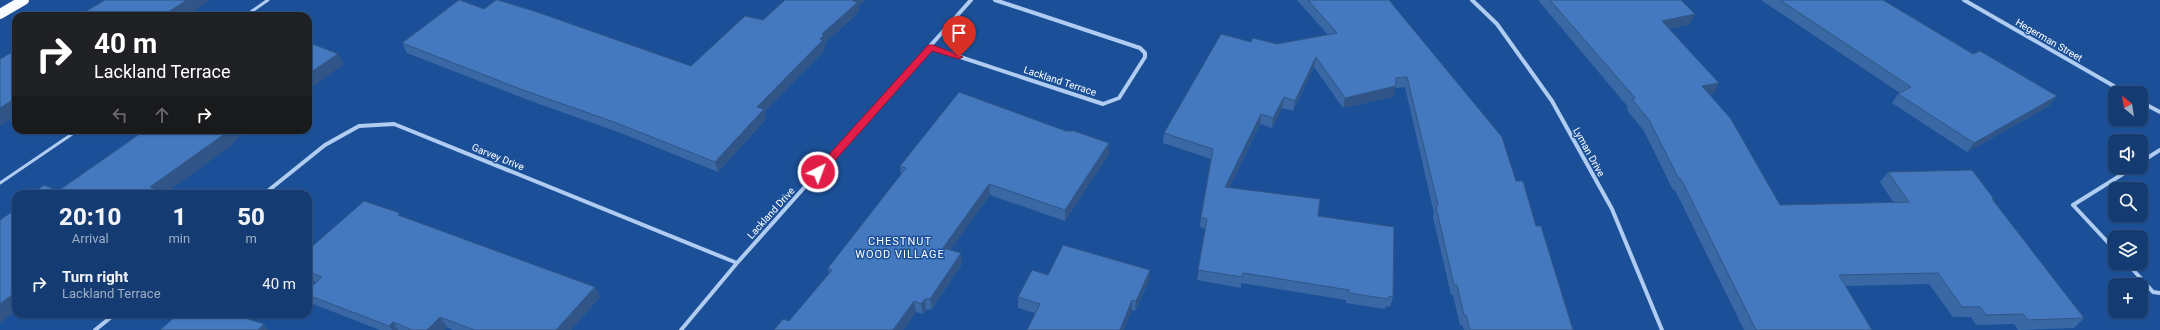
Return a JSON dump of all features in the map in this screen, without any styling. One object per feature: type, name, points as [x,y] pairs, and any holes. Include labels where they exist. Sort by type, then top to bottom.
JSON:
[{"type":"main road","points":[[0,14],[24,0]]},
{"type":"street","name":"Lackland Drive","points":[[681,330],[737,263],[971,0]]},
{"type":"street","name":"Lackland Terrace","points":[[930,47],[1103,104],[1119,98],[1145,57],[1145,53],[1140,48],[995,0]]},
{"type":"street","name":"Lyman Drive","points":[[1472,0],[1497,24],[1552,101],[1612,209],[1662,330]]},
{"type":"street","name":"Hegerman Street","points":[[1964,0],[2114,86]]},
{"type":"street","points":[[2148,106],[2160,112]]},
{"type":"street","name":"Garvey Drive","points":[[269,190],[325,145],[359,126],[394,124],[737,263]]},
{"type":"street","points":[[2148,158],[2160,150]]},
{"type":"street","points":[[2108,242],[2073,205],[2123,174]]},
{"type":"street","points":[[2133,270],[2153,292],[2160,293]]},
{"type":"street","points":[[95,330],[110,318]]},
{"type":"lane","points":[[251,12],[268,0]]},
{"type":"lane","points":[[0,184],[72,134]]},
{"type":"building","points":[[105,0],[187,0],[168,12],[85,12]]},
{"type":"building","points":[[459,0],[484,9],[498,0],[537,12],[691,66],[745,16],[763,20],[785,0],[854,0],[853,1],[858,2],[822,34],[824,35],[820,39],[823,40],[757,107],[764,109],[715,162],[614,122],[523,90],[402,43]]},
{"type":"building","points":[[1308,0],[1389,0],[1502,137],[1516,181],[1523,181],[1536,226],[1541,226],[1573,330],[1470,330],[1466,315],[1464,315],[1457,285],[1454,285],[1436,207],[1438,205],[1407,77],[1396,78],[1396,86],[1345,98],[1316,57],[1295,101],[1284,97],[1273,118],[1261,114],[1225,187],[1320,199],[1318,216],[1394,227],[1393,297],[1389,296],[1388,299],[1349,293],[1349,290],[1243,273],[1242,277],[1198,270],[1207,219],[1201,217],[1213,149],[1164,133],[1221,34],[1251,42],[1253,38],[1277,44],[1337,33]]},
{"type":"building","points":[[1550,0],[1681,0],[1695,14],[1662,21],[1719,83],[1702,86],[1731,119],[1780,205],[1909,202],[1888,172],[1972,170],[1994,199],[1992,199],[2084,318],[2028,320],[2023,314],[1986,315],[1980,307],[1962,307],[1938,273],[1839,275],[1872,330],[1756,330],[1681,179],[1679,179],[1649,120],[1632,99],[1635,98]]},
{"type":"building","points":[[1780,0],[1883,0],[1973,54],[1980,51],[2057,96],[1974,143],[1898,94],[1911,87]]},
{"type":"building","points":[[312,44],[338,54],[312,71]]},
{"type":"building","points":[[12,52],[12,100],[0,108],[0,59]]},
{"type":"building","points":[[959,92],[1066,131],[1074,131],[1109,143],[1065,210],[989,184],[943,248],[961,253],[930,299],[925,299],[921,304],[914,301],[893,330],[774,330],[783,319],[789,321],[832,270],[828,268],[906,168],[900,166]]},
{"type":"building","points":[[140,134],[225,134],[150,187],[156,189],[155,190],[59,190]]},
{"type":"building","points":[[44,185],[56,190],[37,190]]},
{"type":"building","points":[[364,201],[400,213],[398,215],[595,287],[556,330],[474,330],[440,317],[427,330],[412,330],[393,322],[389,326],[312,297],[312,286],[322,277],[312,273],[312,246]]},
{"type":"building","points":[[12,212],[12,295],[0,304],[0,220]]},
{"type":"building","points":[[1063,245],[1150,270],[1136,301],[1132,300],[1120,330],[1027,330],[1040,304],[1018,297],[1032,270],[1048,275]]},
{"type":"building","points":[[174,318],[245,318],[264,324],[258,330],[160,330]]},
{"type":"district","name":"CHESTNUT WOOD VILLAGE","points":[[900,247]]},
{"type":"route","points":[[818,172],[930,47],[959,57]]}]
